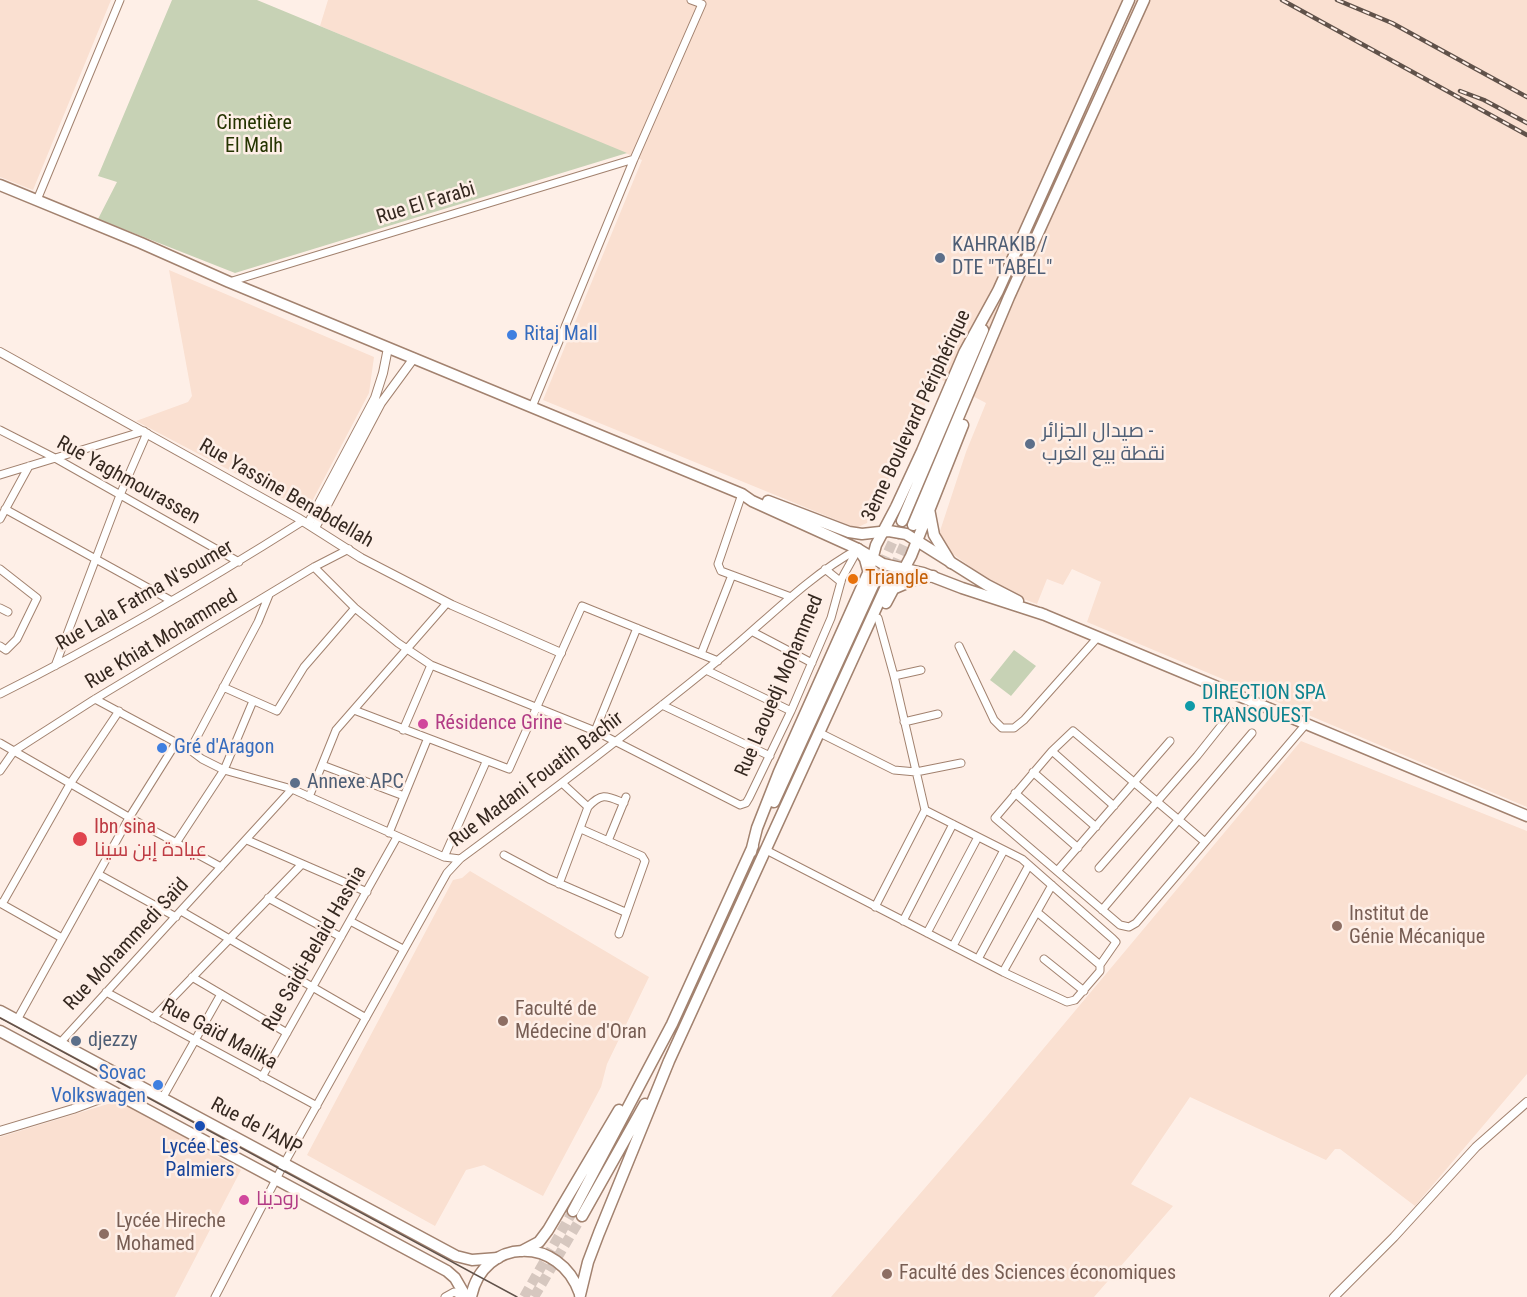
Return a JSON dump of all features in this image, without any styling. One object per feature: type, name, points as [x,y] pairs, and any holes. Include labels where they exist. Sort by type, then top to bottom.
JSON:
[{"type":"main road","name":"3ème Boulevard Périphérique","points":[[669,1061],[577,1214],[672,1024],[751,852],[760,819],[779,772],[872,575],[872,558],[883,531],[914,470],[964,353],[998,291],[1129,0]]},
{"type":"main road","points":[[998,291],[907,523],[1144,0]]},
{"type":"main road","points":[[0,185],[742,494],[752,501],[890,566],[933,576],[1045,615],[1527,816]]},
{"type":"main road","points":[[581,1296],[588,1262],[669,1061],[890,586],[911,556],[981,381],[1009,297]]},
{"type":"main road","points":[[952,349],[964,353]]},
{"type":"main road","points":[[742,494],[755,495],[849,532],[862,534],[883,531],[900,532],[917,540],[987,585],[1045,615]]},
{"type":"main road","points":[[929,508],[934,535],[951,563]]},
{"type":"main road","points":[[858,549],[872,575]]},
{"type":"main road","points":[[890,586],[933,576]]},
{"type":"main road","points":[[783,813],[824,735],[878,618],[890,586]]},
{"type":"main road","name":"Rue de l'ANP","points":[[0,1011],[163,1097],[447,1270],[455,1278],[465,1297]]},
{"type":"main road","points":[[522,1251],[539,1242],[548,1230],[672,1024]]},
{"type":"main road","name":"Rue de l'ANP","points":[[0,1031],[116,1093],[281,1170],[456,1256],[472,1260],[498,1258],[522,1251]]},
{"type":"main road","points":[[522,1251],[542,1253],[559,1262],[569,1271],[581,1296]]},
{"type":"main road","points":[[471,1297],[476,1281],[482,1272],[498,1258]]},
{"type":"street","points":[[37,200],[120,0]]},
{"type":"street","points":[[532,407],[634,159],[702,4],[691,0]]},
{"type":"street","name":"Rue El Farabi","points":[[229,282],[634,159]]},
{"type":"street","points":[[308,524],[375,398],[388,348]]},
{"type":"street","name":"Rue Yassine Benabdellah","points":[[0,352],[308,524],[361,558],[447,603],[561,653]]},
{"type":"street","points":[[308,524],[381,403],[414,358]]},
{"type":"street","name":"Rue Yaghmourassen","points":[[0,430],[56,458],[238,562]]},
{"type":"street","points":[[0,475],[145,432]]},
{"type":"street","points":[[55,666],[145,432]]},
{"type":"street","points":[[0,519],[28,466]]},
{"type":"street","points":[[742,494],[718,564],[721,571],[791,597]]},
{"type":"street","points":[[6,509],[170,600]]},
{"type":"street","name":"Rue Lala Fatma N'soumer","points":[[0,694],[55,666],[308,524]]},
{"type":"street","name":"Rue Khiat Mohammed","points":[[0,771],[14,751],[95,699],[314,567],[349,549]]},
{"type":"street","name":"Rue Madani Fouatih Bachir","points":[[214,1297],[316,1106],[447,873],[460,859],[618,741],[753,632],[825,569],[858,549]]},
{"type":"street","name":"Rue Laouedj Mohammed","points":[[618,741],[740,805],[746,803],[791,711],[831,618],[841,582],[858,549]]},
{"type":"street","points":[[314,567],[355,608],[407,649],[431,664],[618,741]]},
{"type":"street","points":[[0,569],[38,598],[17,639],[6,650],[0,646]]},
{"type":"street","points":[[825,569],[841,582]]},
{"type":"street","points":[[701,654],[732,575]]},
{"type":"street","points":[[190,750],[258,622],[269,595]]},
{"type":"street","points":[[309,797],[336,730],[447,603]]},
{"type":"street","points":[[354,710],[427,740],[509,769],[582,606],[718,660]]},
{"type":"street","points":[[0,608],[8,612]]},
{"type":"street","points":[[223,687],[276,712],[304,667],[355,608]]},
{"type":"street","points":[[875,907],[925,810],[878,618]]},
{"type":"street","points":[[595,730],[637,628]]},
{"type":"street","points":[[753,632],[812,663]]},
{"type":"street","points":[[959,646],[994,720],[1002,728],[1014,728],[1098,637]]},
{"type":"street","points":[[404,730],[431,664]]},
{"type":"street","points":[[706,670],[791,711]]},
{"type":"street","points":[[894,676],[921,670]]},
{"type":"street","points":[[95,699],[224,770],[292,789],[444,857],[460,859]]},
{"type":"street","points":[[176,843],[224,770],[253,701]]},
{"type":"street","points":[[662,705],[770,756]]},
{"type":"street","points":[[62,938],[1,904],[70,784],[119,711]]},
{"type":"street","points":[[1099,867],[1232,712]]},
{"type":"street","points":[[904,722],[938,714]]},
{"type":"street","points":[[1206,842],[1075,731],[1071,731],[1052,751],[995,818],[1120,925],[1129,927],[1136,923],[1206,842],[1306,724]]},
{"type":"street","points":[[1102,910],[1252,733]]},
{"type":"street","points":[[824,735],[894,770],[916,772],[961,763]]},
{"type":"street","points":[[388,833],[427,740]]},
{"type":"street","points":[[1057,871],[1170,741]]},
{"type":"street","points":[[17,1020],[129,818],[176,742]]},
{"type":"street","points":[[0,743],[129,818],[221,867]]},
{"type":"street","points":[[1052,751],[1114,806]]},
{"type":"street","points":[[444,857],[486,762]]},
{"type":"street","points":[[322,765],[404,796]]},
{"type":"street","points":[[1034,772],[1096,827]]},
{"type":"street","points":[[562,783],[588,807]]},
{"type":"street","name":"Rue Mohammedi Saïd","points":[[60,1043],[292,789]]},
{"type":"street","points":[[1015,793],[1078,848]]},
{"type":"street","points":[[559,884],[588,807],[595,800],[607,796],[625,800],[608,841]]},
{"type":"street","points":[[766,850],[1003,972],[1067,1002],[1075,1000],[1100,971],[1100,965],[1116,942],[1029,865],[925,810]]},
{"type":"street","points":[[903,921],[953,824]]},
{"type":"street","points":[[581,830],[642,856],[645,861],[619,934]]},
{"type":"street","name":"Rue Saidi-Belaid Hasnia","points":[[262,1077],[397,837]]},
{"type":"street","points":[[927,933],[978,837]]},
{"type":"street","points":[[247,840],[367,892]]},
{"type":"street","points":[[953,946],[1004,850]]},
{"type":"street","points":[[504,855],[559,884],[625,912]]},
{"type":"street","points":[[153,1018],[302,864]]},
{"type":"street","points":[[978,959],[1029,865]]},
{"type":"street","points":[[98,874],[228,938],[366,1018]]},
{"type":"street","points":[[1003,972],[1052,885]]},
{"type":"street","points":[[268,898],[341,937]]},
{"type":"street","points":[[1036,912],[1100,965]]},
{"type":"street","points":[[350,921],[403,949]]},
{"type":"street","points":[[1044,959],[1084,991]]},
{"type":"street","points":[[192,977],[287,1033]]},
{"type":"street","name":"Rue Gaïd Malika","points":[[106,993],[316,1106]]},
{"type":"street","points":[[163,1097],[220,994]]},
{"type":"street","points":[[0,1131],[73,1109],[116,1093]]},
{"type":"street","points":[[1334,1297],[1394,1237],[1476,1147],[1527,1102]]},
{"type":"street","points":[[445,1297],[454,1292],[465,1297]]},
{"type":"shaded area","points":[[0,0],[111,0],[33,190],[0,177]]},
{"type":"shaded area","points":[[328,0],[1527,0],[1527,807],[1087,622],[1101,582],[1072,569],[1063,585],[1047,579],[1037,604],[1018,597],[950,552],[940,531],[966,452],[986,403],[938,378],[867,523],[856,528],[543,400],[642,160],[320,26]]},
{"type":"shaded area","points":[[169,270],[374,357],[369,393],[307,511],[136,421],[188,402],[192,396]]},
{"type":"shaded area","name":"Institut de Génie Mécanique","points":[[1301,741],[1527,831],[1527,1074],[1415,1206],[1340,1149],[1335,1149],[1326,1160],[1190,1097],[1131,1184],[1173,1206],[1094,1297],[831,1297],[987,1116]]},
{"type":"shaded area","name":"Faculté de Médecine d'Oran","points":[[470,871],[649,977],[607,1064],[601,1087],[543,1196],[484,1165],[466,1170],[435,1226],[307,1155],[453,880],[462,878]]},
{"type":"shaded area","name":"Lycée Hireche Mohamed","points":[[121,1100],[241,1170],[175,1297],[0,1297],[0,1137]]},
{"type":"green space","name":"Cimetière El Malh","points":[[172,0],[257,0],[627,153],[235,273],[98,219],[117,182],[98,176]]},
{"type":"green space","points":[[1014,650],[1036,666],[1011,696],[990,680]]},
{"type":"tunnel","points":[[876,579],[902,521]]},
{"type":"tunnel","points":[[888,582],[913,525]]},
{"type":"tunnel","points":[[524,1297],[573,1211]]},
{"type":"tunnel","points":[[534,1297],[582,1216]]},
{"type":"tram line","points":[[0,1018],[517,1297]]},
{"type":"railway","points":[[1282,0],[1527,135]]},
{"type":"railway","points":[[1337,0],[1392,23],[1527,97]]},
{"type":"railway","points":[[1460,91],[1484,100],[1527,123]]},
{"type":"place","name":"KAHRAKIB / DTE \"TABEL\"","points":[[940,258]]},
{"type":"place","name":"Ritaj Mall","points":[[512,335]]},
{"type":"place","name":"صيدال الجزائر - نقطة بيع الغرب","points":[[1030,444]]},
{"type":"place","name":"Triangle","points":[[853,579]]},
{"type":"place","name":"DIRECTION SPA TRANSOUEST","points":[[1190,706]]},
{"type":"place","name":"Résidence Grine","points":[[423,724]]},
{"type":"place","name":"Gré d'Aragon","points":[[162,748]]},
{"type":"place","name":"Annexe APC","points":[[295,783]]},
{"type":"place","name":"Ibn sina عيادة إبن سينا","points":[[80,839]]},
{"type":"place","name":"Institut de Génie Mécanique","points":[[1337,926]]},
{"type":"place","name":"Faculté de Médecine d'Oran","points":[[503,1021]]},
{"type":"place","name":"djezzy","points":[[76,1041]]},
{"type":"place","name":"Sovac Volkswagen","points":[[158,1085]]},
{"type":"place","name":"Lycée Les Palmiers","points":[[200,1126]]},
{"type":"place","name":"رودينا","points":[[244,1200]]},
{"type":"place","name":"Lycée Hireche Mohamed","points":[[104,1234]]},
{"type":"place","name":"Faculté des Sciences économiques","points":[[887,1274]]}]
